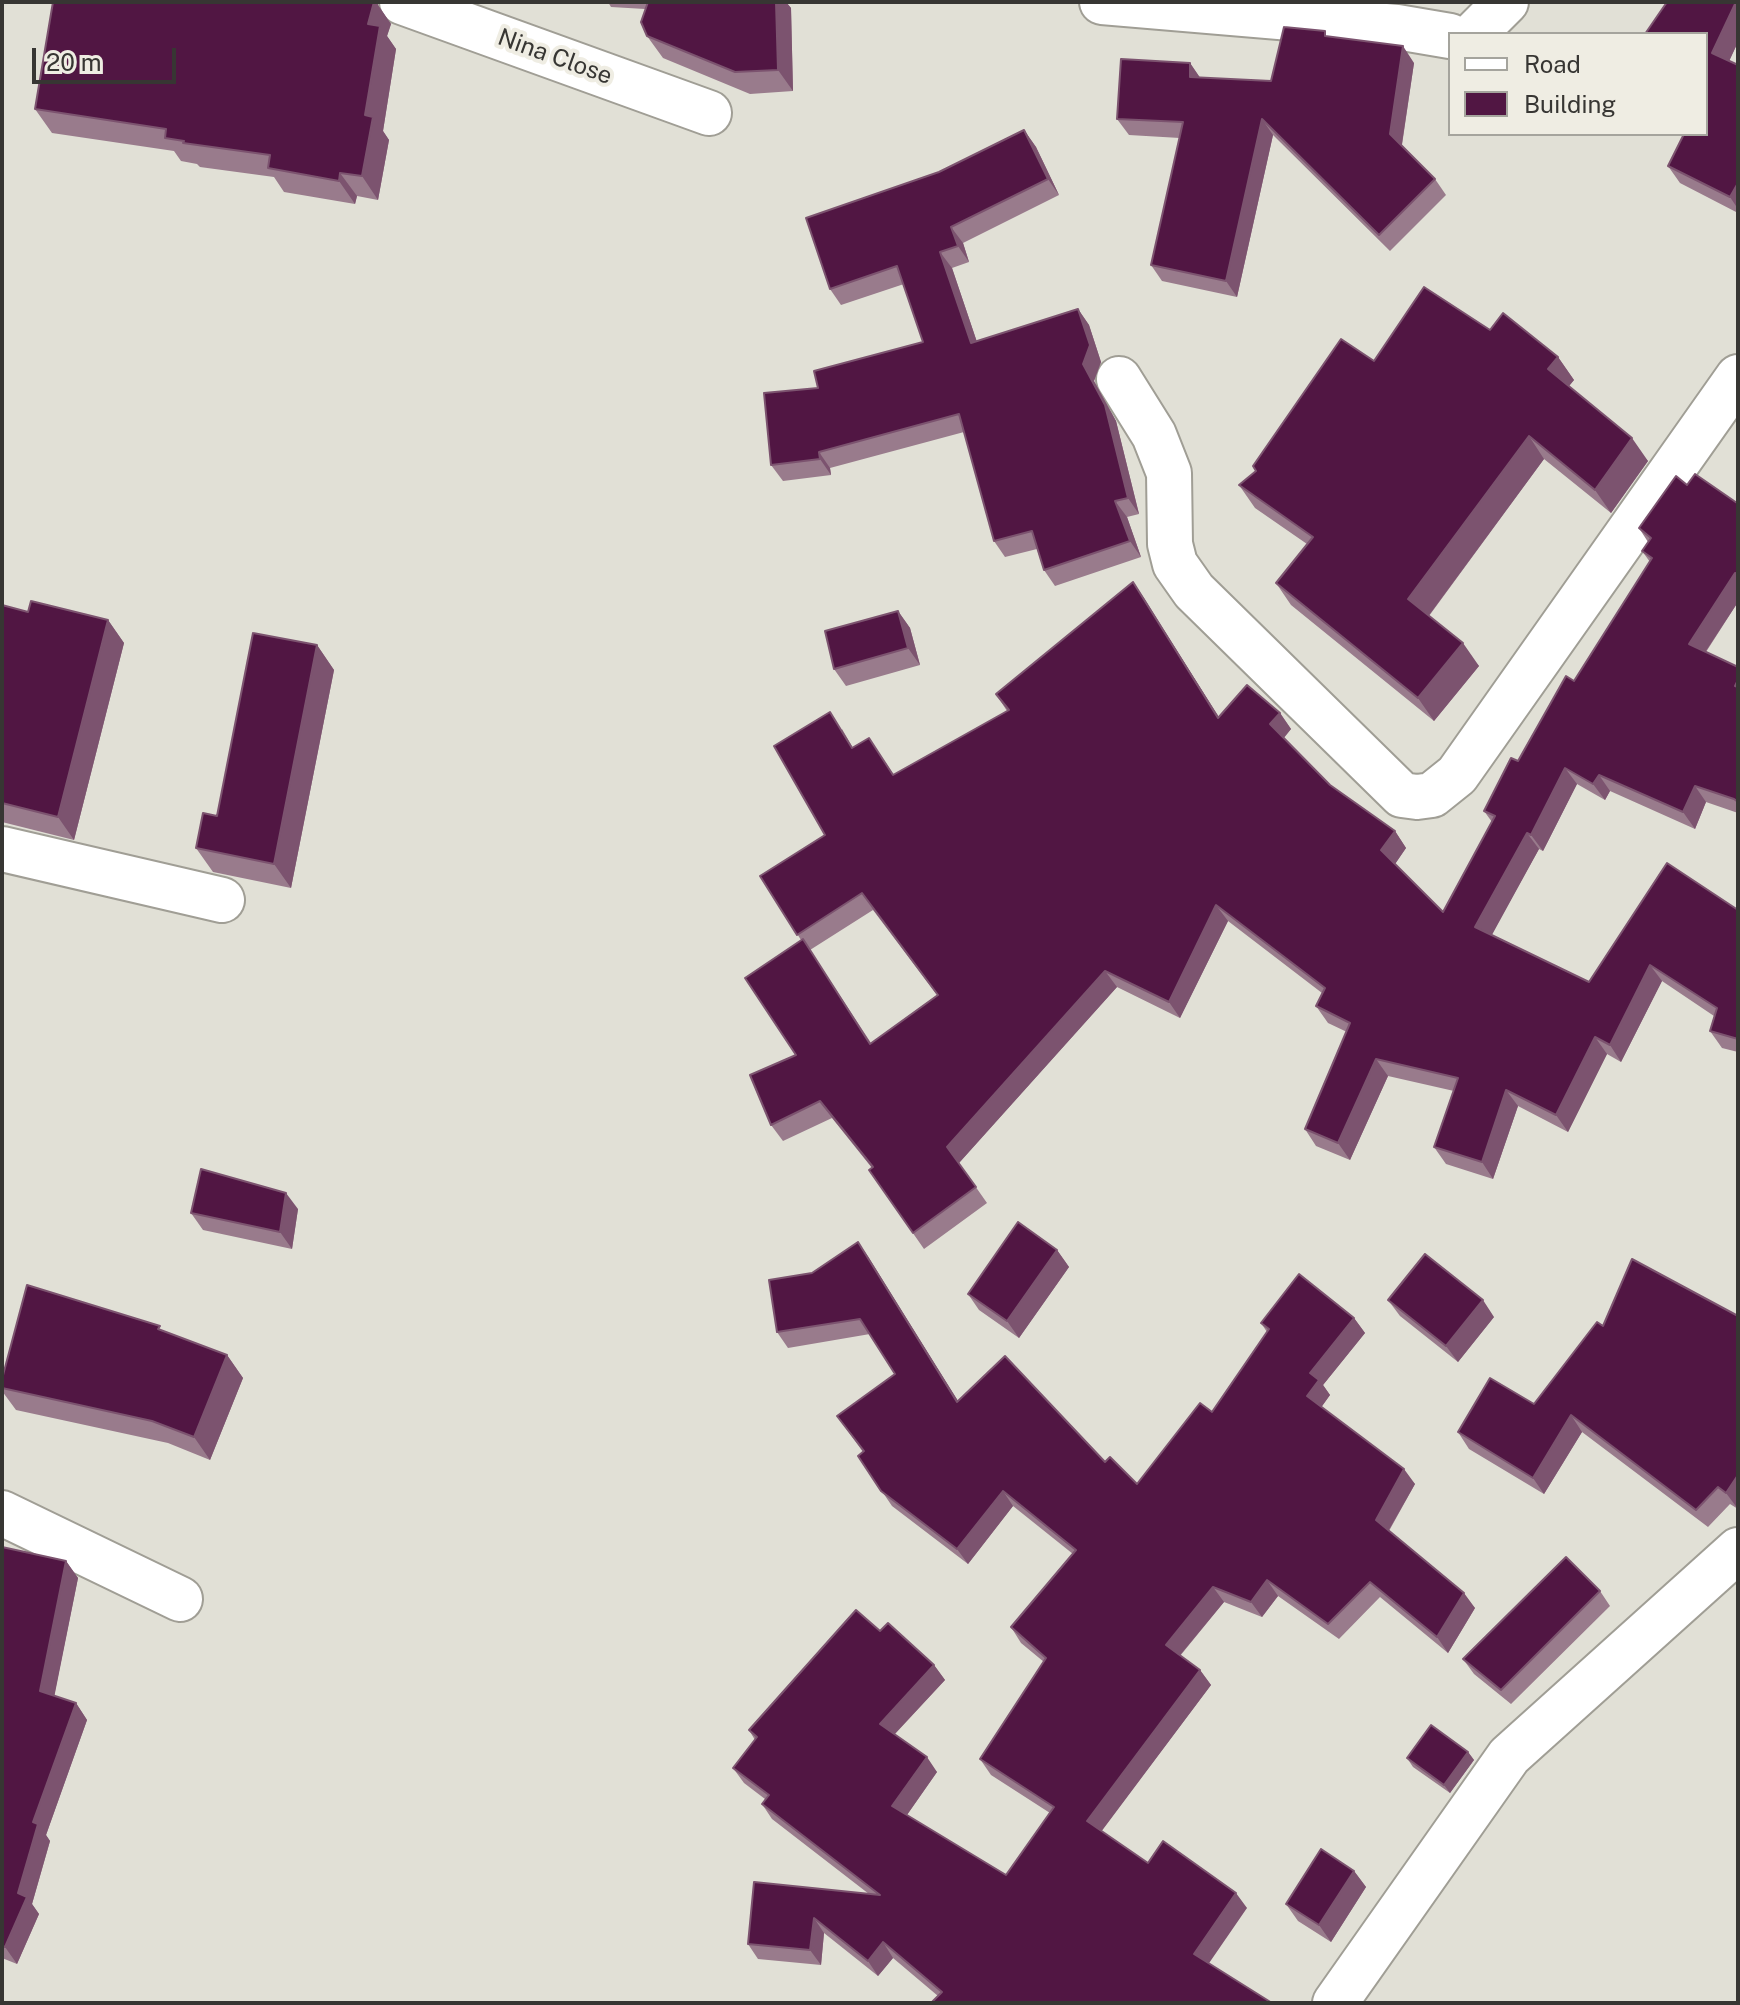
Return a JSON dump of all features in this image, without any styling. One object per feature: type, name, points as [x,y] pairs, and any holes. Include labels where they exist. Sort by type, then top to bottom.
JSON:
[{"type":"street","name":"Nina Close","points":[[402,2],[709,113]]},
{"type":"street","points":[[1102,2],[1397,27],[1448,36]]},
{"type":"street","points":[[1476,32],[1506,2]]},
{"type":"street","points":[[1119,379],[1154,435],[1169,473],[1170,544],[1175,564],[1181,573],[1205,602],[1402,795],[1417,797],[1432,795],[1457,775],[1738,377]]},
{"type":"street","points":[[2,849],[222,900]]},
{"type":"street","points":[[2,1513],[180,1599]]},
{"type":"street","points":[[1335,2003],[1509,1756],[1738,1550]]},
{"type":"building","points":[[53,2],[374,2],[368,24],[380,26],[365,115],[373,117],[362,176],[340,173],[339,181],[268,168],[270,155],[183,143],[165,138],[166,129],[35,109]]},
{"type":"building","points":[[648,2],[776,2],[778,70],[735,72],[647,36],[641,22]]},
{"type":"building","points":[[1667,2],[1736,2],[1712,53],[1738,65],[1738,183],[1730,197],[1668,166],[1683,136],[1708,136],[1708,32],[1646,32]]},
{"type":"building","points":[[1284,27],[1325,31],[1325,36],[1403,46],[1390,134],[1435,179],[1379,235],[1262,119],[1226,281],[1151,265],[1183,122],[1117,119],[1121,59],[1190,63],[1190,77],[1271,81]]},
{"type":"building","points":[[1024,130],[1048,179],[951,227],[958,246],[940,252],[971,343],[1078,309],[1090,345],[1083,364],[1105,405],[1128,498],[1115,501],[1130,541],[1044,570],[1032,531],[994,541],[959,414],[819,452],[820,459],[771,465],[764,393],[818,388],[814,371],[923,342],[897,266],[830,289],[806,218],[939,172]]},
{"type":"building","points":[[1424,287],[1490,330],[1503,313],[1558,357],[1548,369],[1632,438],[1595,490],[1529,436],[1408,599],[1463,643],[1418,698],[1276,583],[1313,537],[1239,485],[1256,471],[1253,466],[1341,339],[1374,361]]},
{"type":"building","points":[[1695,474],[1737,503],[1738,500],[1738,574],[1735,573],[1689,644],[1738,667],[1735,686],[1738,687],[1738,802],[1695,786],[1683,812],[1599,775],[1593,784],[1565,768],[1531,835],[1527,833],[1475,927],[1589,982],[1667,863],[1738,910],[1738,1039],[1710,1031],[1717,1008],[1650,965],[1610,1045],[1595,1037],[1556,1115],[1506,1090],[1482,1162],[1434,1147],[1458,1078],[1376,1059],[1338,1143],[1305,1129],[1350,1023],[1316,1006],[1325,988],[1216,905],[1169,1002],[1105,971],[947,1147],[976,1187],[913,1233],[869,1170],[873,1167],[820,1101],[771,1125],[750,1075],[796,1055],[745,978],[803,939],[870,1044],[938,995],[862,893],[797,935],[760,876],[825,835],[774,746],[830,712],[852,748],[869,738],[893,775],[1009,710],[996,694],[1133,582],[1218,718],[1247,685],[1280,713],[1270,724],[1330,785],[1395,831],[1381,850],[1443,912],[1495,816],[1484,811],[1511,758],[1518,761],[1566,676],[1574,681],[1652,558],[1642,551],[1651,538],[1639,528],[1676,476],[1687,485]]},
{"type":"building","points":[[31,601],[108,620],[58,817],[2,803],[2,605],[28,612]]},
{"type":"building","points":[[898,611],[908,648],[834,669],[825,631]]},
{"type":"building","points":[[253,633],[317,645],[274,864],[196,848],[203,813],[217,816]]},
{"type":"building","points":[[201,1169],[286,1193],[280,1232],[191,1213]]},
{"type":"building","points":[[1018,1222],[1057,1250],[1007,1321],[968,1294]]},
{"type":"building","points":[[858,1242],[957,1402],[1005,1356],[1105,1462],[1110,1457],[1137,1484],[1200,1403],[1212,1412],[1269,1329],[1261,1323],[1299,1274],[1354,1318],[1310,1373],[1319,1380],[1307,1396],[1404,1469],[1376,1520],[1464,1593],[1437,1637],[1370,1582],[1328,1624],[1267,1580],[1251,1602],[1213,1587],[1166,1645],[1200,1670],[1087,1821],[1148,1863],[1163,1841],[1236,1893],[1194,1954],[1272,2003],[931,2003],[942,1992],[883,1942],[868,1961],[814,1918],[810,1950],[748,1944],[754,1882],[880,1895],[762,1804],[769,1795],[733,1768],[757,1737],[749,1730],[856,1610],[880,1631],[888,1623],[934,1665],[880,1724],[927,1757],[892,1806],[1006,1875],[1054,1807],[980,1759],[1046,1658],[1011,1627],[1076,1550],[1003,1491],[957,1549],[881,1491],[858,1456],[864,1451],[837,1416],[895,1374],[860,1319],[777,1332],[769,1280],[812,1273]]},
{"type":"building","points":[[1425,1254],[1483,1300],[1446,1346],[1388,1300]]},
{"type":"building","points":[[1632,1259],[1738,1316],[1738,1475],[1726,1493],[1718,1487],[1696,1510],[1571,1415],[1533,1478],[1458,1432],[1490,1378],[1534,1404],[1597,1322],[1603,1326]]},
{"type":"building","points":[[27,1285],[160,1326],[158,1329],[227,1355],[194,1437],[152,1421],[2,1388]]},
{"type":"building","points":[[2,1547],[66,1561],[40,1691],[76,1703],[33,1822],[38,1824],[18,1893],[27,1897],[5,1947],[2,1946]]},
{"type":"building","points":[[1566,1557],[1600,1591],[1501,1690],[1463,1659]]},
{"type":"building","points":[[1431,1725],[1468,1752],[1444,1785],[1407,1758]]},
{"type":"building","points":[[1321,1849],[1354,1871],[1319,1925],[1286,1904]]}]
